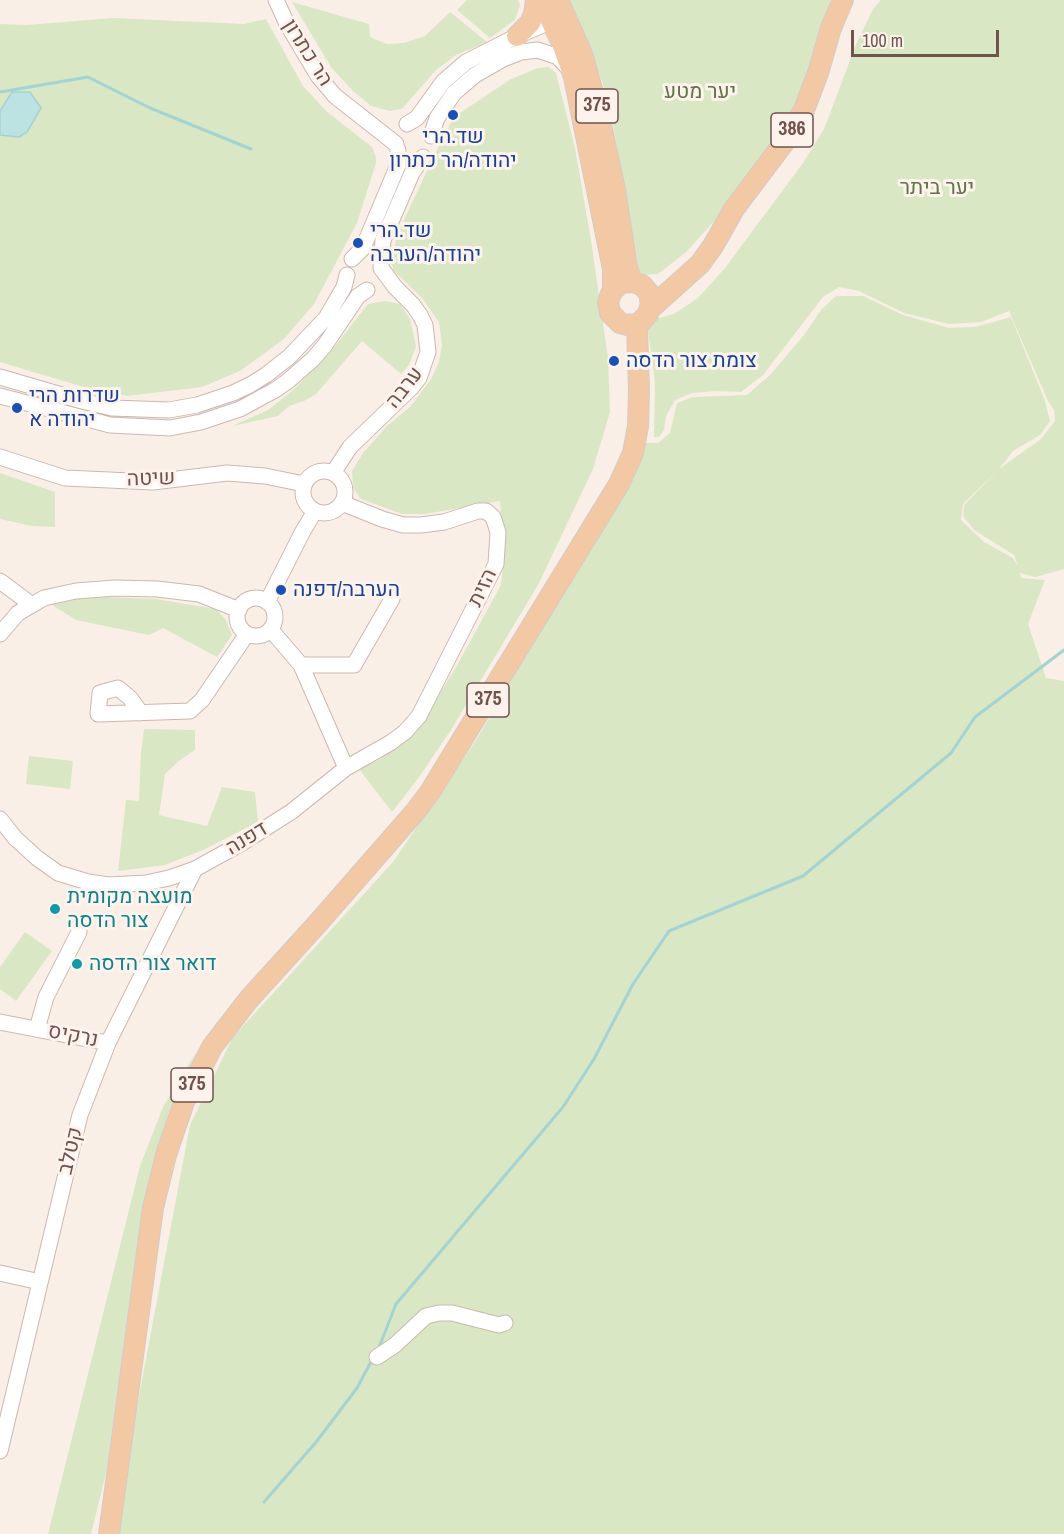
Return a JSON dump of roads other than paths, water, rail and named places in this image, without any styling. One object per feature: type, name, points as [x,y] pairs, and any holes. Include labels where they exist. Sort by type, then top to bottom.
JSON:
[{"type":"main road","points":[[517,36],[530,23],[536,0]]},
{"type":"main road","name":"375","points":[[542,0],[582,54],[598,110],[615,190],[627,267],[643,293]]},
{"type":"main road","name":"375","points":[[109,1534],[148,1239],[159,1183],[174,1127],[200,1069],[212,1047],[249,999],[326,914],[430,792],[620,484],[633,453],[640,411],[636,333],[629,323],[612,316],[608,306],[613,290],[611,258],[558,0]]},
{"type":"main road","name":"386","points":[[643,293],[690,273],[713,246],[734,209],[783,144],[804,110],[831,28],[843,0]]},
{"type":"main road","points":[[613,290],[621,283],[643,293],[646,317],[629,323]]},
{"type":"main road","name":"375","points":[[100,1534],[127,1402]]},
{"type":"street","name":"הר כתרון","points":[[276,0],[287,24],[318,76],[335,96],[372,124],[397,147]]},
{"type":"street","points":[[0,377],[112,408],[169,410],[197,405],[233,393],[266,375],[289,357],[326,318],[344,287],[349,263],[363,248],[398,165],[396,138],[404,126],[417,117],[442,82],[479,53],[517,36],[561,23]]},
{"type":"street","points":[[0,396],[110,425],[170,428],[201,422],[240,409],[275,390],[313,359],[358,296],[381,279],[383,240],[412,173],[430,148],[437,117],[454,93],[475,75],[528,50],[552,54],[564,62],[574,77]]},
{"type":"street","name":"הר כתרון","points":[[372,124],[382,128],[404,126]]},
{"type":"street","points":[[404,126],[419,124],[425,127],[431,136]]},
{"type":"street","points":[[397,147],[404,157],[410,159],[423,157]]},
{"type":"street","points":[[352,259],[364,254],[370,255],[375,258],[381,268]]},
{"type":"street","name":"ערבה","points":[[333,473],[350,447],[411,388],[424,366],[428,351],[425,325],[414,305],[381,268]]},
{"type":"street","points":[[346,275],[355,288],[388,289],[402,293]]},
{"type":"street","name":"שיטה","points":[[0,457],[65,478],[153,482],[227,473],[265,476],[304,484]]},
{"type":"street","points":[[319,471],[333,473],[339,477],[345,489],[342,503],[338,508],[327,513],[315,511],[310,508],[303,497],[304,484],[319,471]]},
{"type":"street","name":"הזית","points":[[342,503],[403,525],[444,522],[478,511],[486,511],[493,517],[498,532],[496,564],[419,716],[405,732],[390,743],[346,768]]},
{"type":"street","points":[[267,602],[315,511]]},
{"type":"street","points":[[0,581],[32,604]]},
{"type":"street","points":[[0,634],[18,613],[32,604],[44,598],[76,591],[115,588],[157,589],[199,594],[239,610]]},
{"type":"street","points":[[256,598],[267,602],[274,612],[274,624],[271,630],[260,636],[247,634],[239,626],[237,615],[239,610],[246,601],[251,599],[256,598]]},
{"type":"street","points":[[301,665],[354,665],[392,598]]},
{"type":"street","points":[[271,630],[301,665],[346,768]]},
{"type":"street","points":[[141,713],[190,711],[202,700],[247,634]]},
{"type":"street","name":"דפנה","points":[[0,819],[15,838],[58,873],[88,882],[109,885],[146,883],[195,869],[242,843],[291,812],[346,768]]},
{"type":"street","name":"קטלב","points":[[0,1451],[80,1115],[108,1043],[195,869]]},
{"type":"street","name":"נרקיס","points":[[38,1029],[46,996],[79,932]]},
{"type":"street","name":"נרקיס","points":[[0,1022],[108,1043]]},
{"type":"street","points":[[0,1273],[40,1282]]},
{"type":"street","points":[[377,1357],[395,1345],[426,1316],[452,1313],[499,1325],[505,1323]]},
{"type":"water","points":[[12,92],[30,92],[41,108],[27,132],[19,137],[0,135],[0,111]]},
{"type":"waterway","points":[[0,92],[88,77],[150,108],[251,149]]},
{"type":"waterway","points":[[378,1350],[396,1304],[563,1107],[594,1059],[633,984],[669,931],[803,876],[951,753],[975,717],[1064,650]]},
{"type":"waterway","points":[[264,1502],[317,1441],[357,1388],[373,1358]]},
{"type":"place","name":"שד.הרי יהודה/הר כתרון","points":[[453,115]]},
{"type":"place","name":"שד.הרי יהודה/הערבה","points":[[358,243]]},
{"type":"place","name":"צומת צור הדסה","points":[[614,361]]},
{"type":"place","name":"שדרות הרי יהודה א","points":[[17,408]]},
{"type":"place","name":"הערבה/דפנה","points":[[281,590]]},
{"type":"place","name":"מועצה מקומית צור הדסה","points":[[55,909]]},
{"type":"place","name":"דואר צור הדסה","points":[[77,964]]},
{"type":"park label","name":"יער מטע","points":[[700,92]]},
{"type":"park label","name":"יער ביתר","points":[[937,188]]}]
